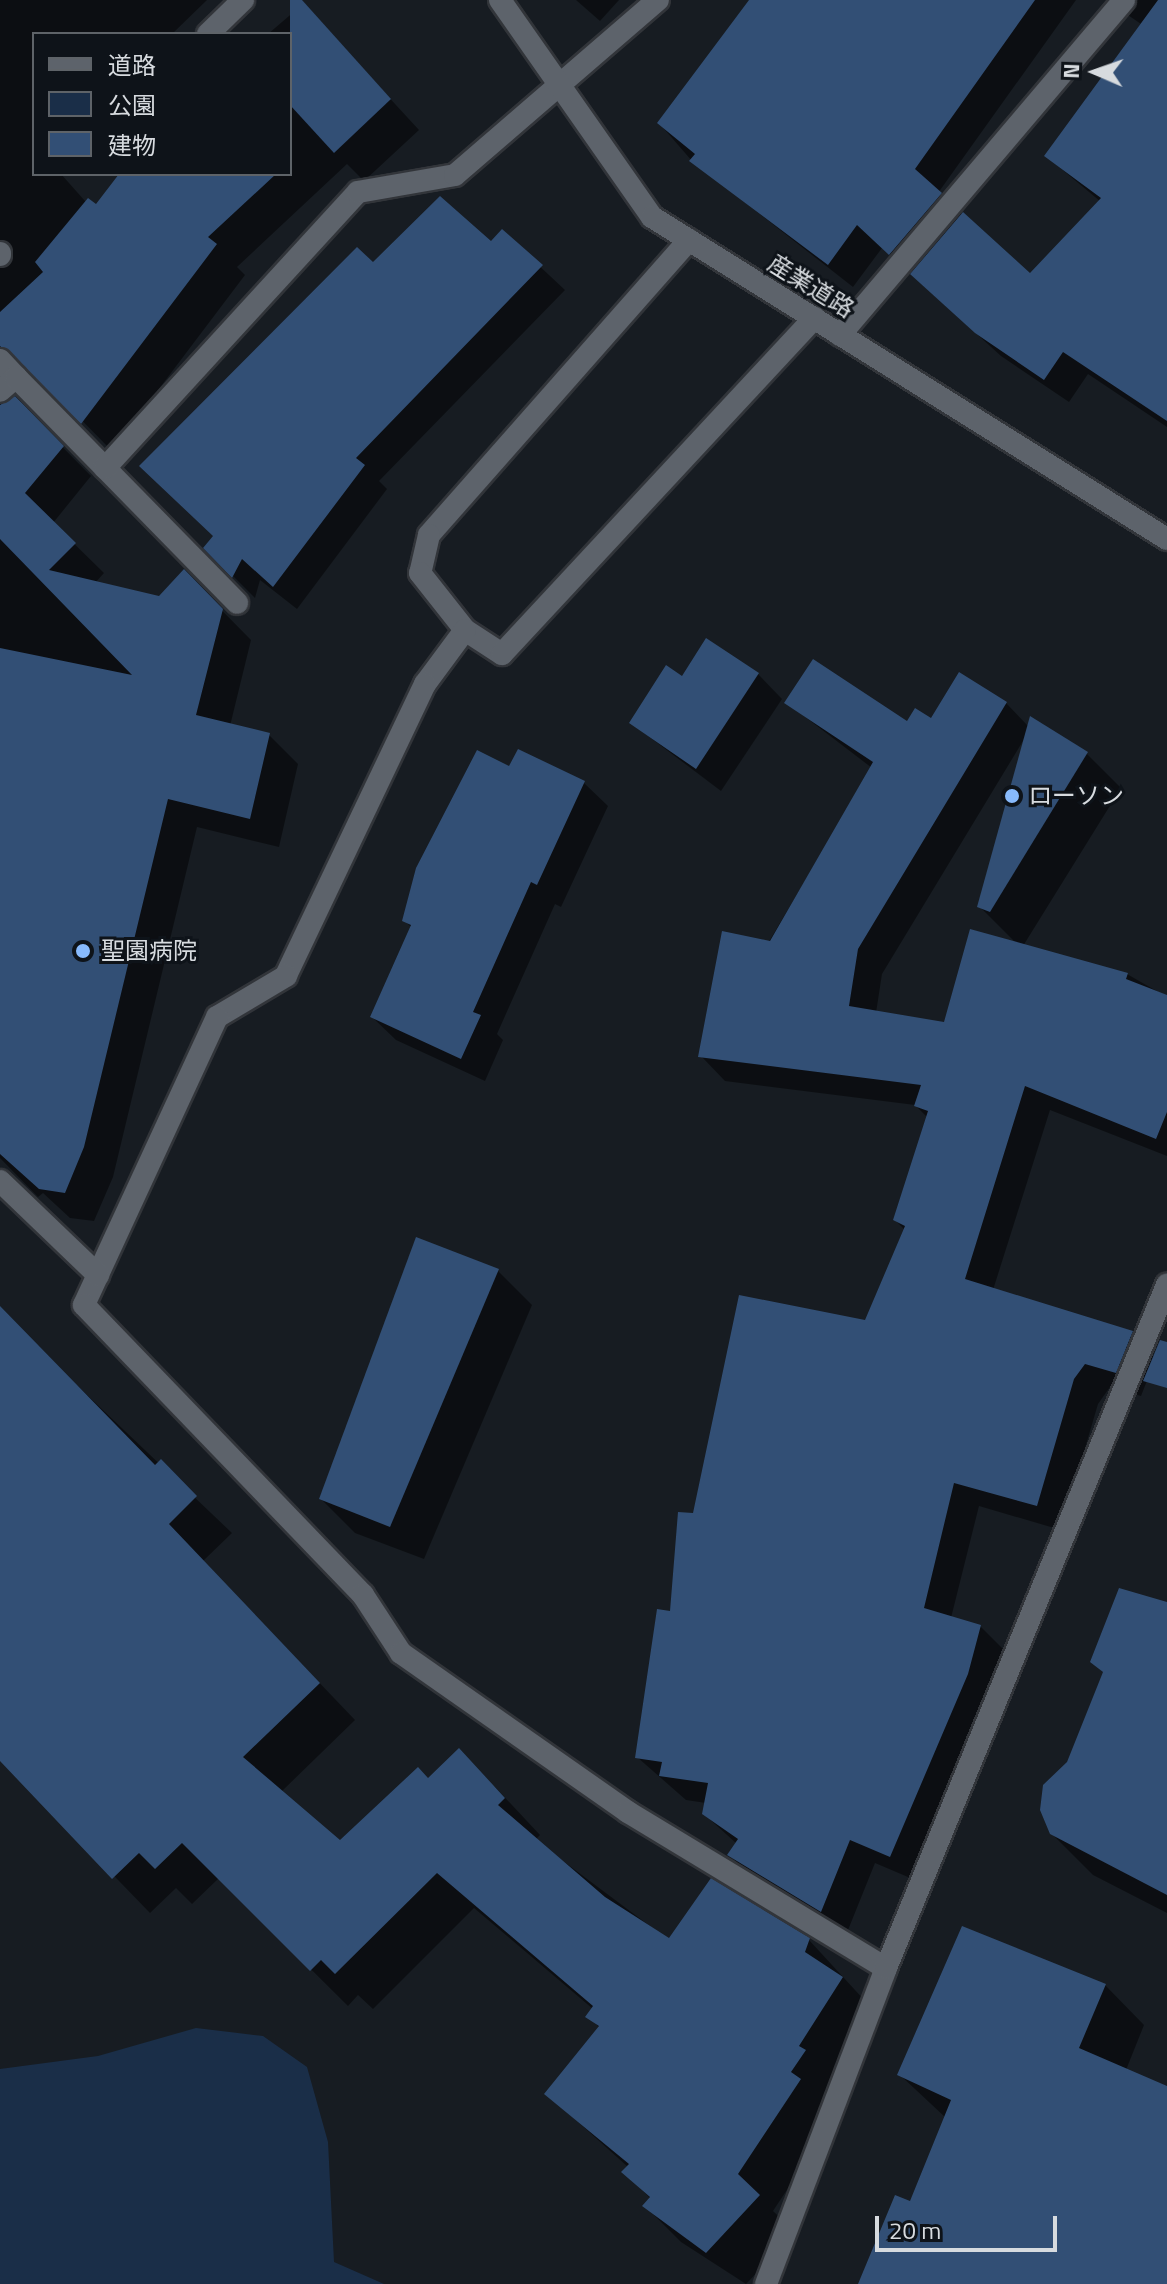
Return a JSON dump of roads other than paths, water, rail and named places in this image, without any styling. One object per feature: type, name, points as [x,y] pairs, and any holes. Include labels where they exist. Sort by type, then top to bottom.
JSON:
[{"type":"street","points":[[210,32],[243,0]]},
{"type":"street","name":"産業道路","points":[[500,0],[652,217],[1167,539]]},
{"type":"street","points":[[105,468],[358,192],[455,175],[556,81],[639,22],[658,0]]},
{"type":"street","points":[[840,335],[1124,0]]},
{"type":"street","points":[[689,240],[429,535],[420,573],[465,630],[502,654],[814,318]]},
{"type":"street","points":[[0,360],[8,384],[105,468],[237,603]]},
{"type":"street","points":[[465,630],[425,684],[286,976],[217,1017],[84,1305],[363,1595],[401,1653],[628,1812],[886,1968]]},
{"type":"street","points":[[0,1181],[98,1275]]},
{"type":"street","points":[[766,2284],[886,1968],[1167,1285]]},
{"type":"place","name":"ローソン","points":[[1012,796]]},
{"type":"place","name":"聖園病院","points":[[83,951]]}]
